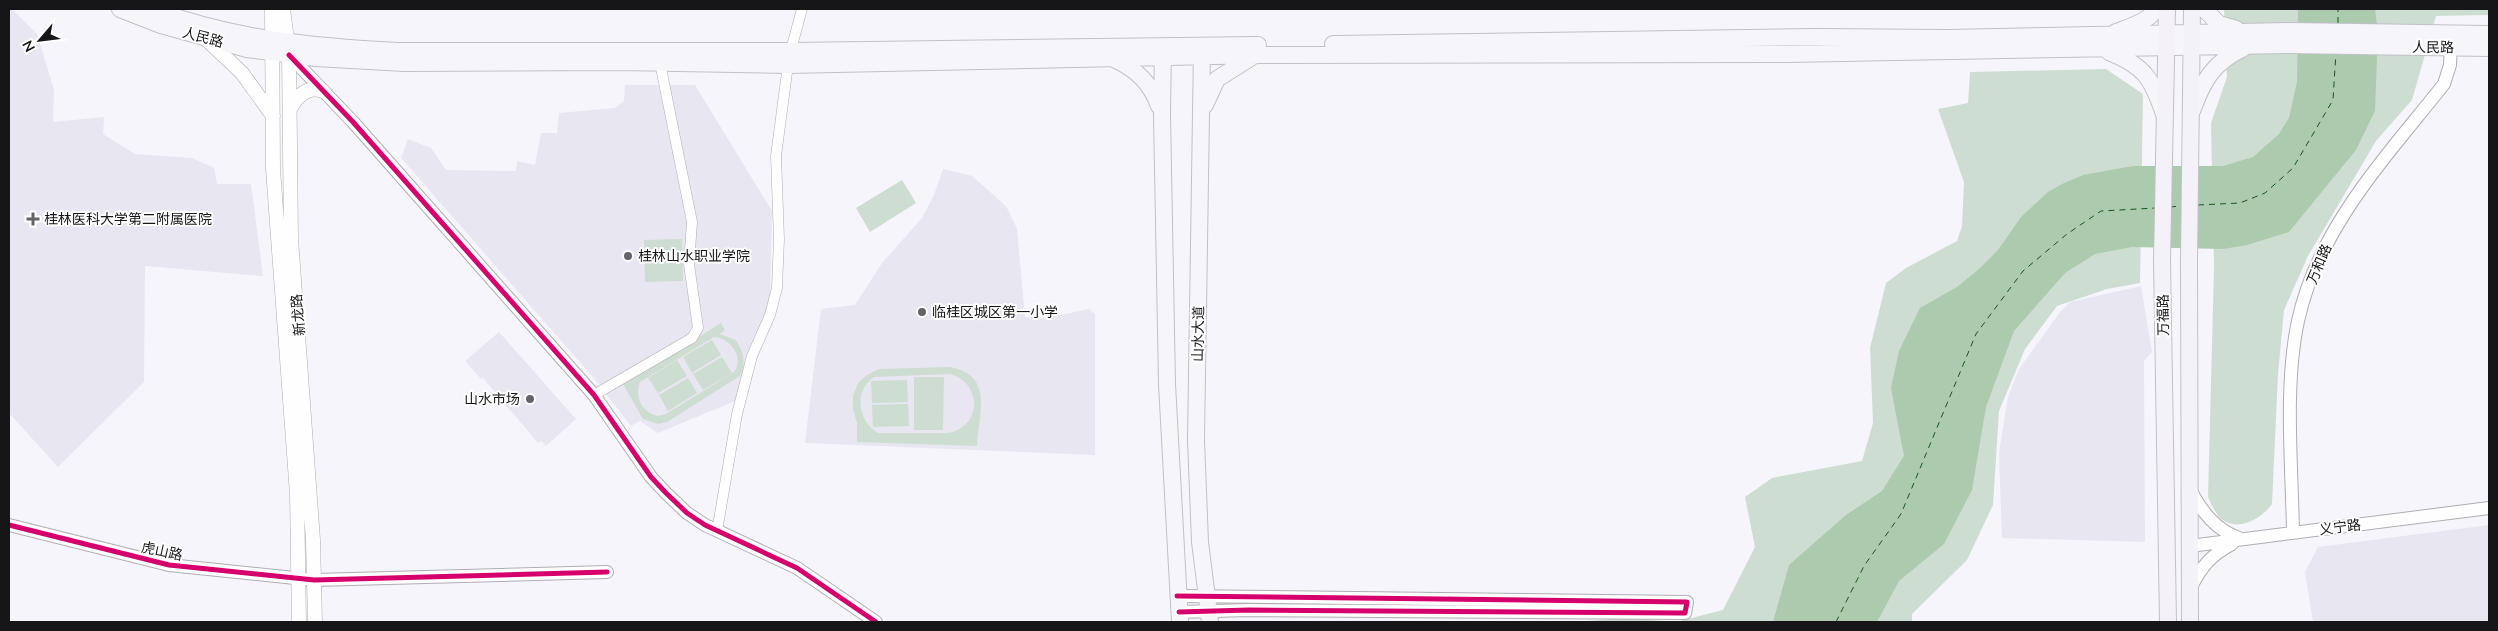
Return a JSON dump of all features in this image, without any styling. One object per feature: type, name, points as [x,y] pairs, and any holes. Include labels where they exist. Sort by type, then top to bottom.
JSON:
[{"type":"highway","name":"万福路","points":[[2167,9],[2162,260],[2168,622]]},
{"type":"highway","name":"万福路","points":[[2190,622],[2189,261],[2192,9]]},
{"type":"main road","name":"人民路","points":[[120,9],[161,25],[247,49],[280,47]]},
{"type":"main road","name":"人民路","points":[[153,9],[280,47]]},
{"type":"main road","name":"新龙路","points":[[272,9],[290,109],[292,239],[301,345],[315,622]]},
{"type":"main road","name":"新龙路","points":[[283,9],[274,117],[273,169],[297,494],[299,622]]},
{"type":"main road","points":[[1202,51],[1255,55],[1786,54],[2104,42],[2142,21],[2153,14],[2156,9]]},
{"type":"main road","points":[[2191,113],[2206,77],[2246,40],[2219,24],[2204,9]]},
{"type":"main road","name":"人民路","points":[[2104,42],[2288,38],[2451,40],[2489,34]]},
{"type":"main road","points":[[203,36],[242,73],[274,117]]},
{"type":"main road","points":[[280,47],[404,63],[660,63],[789,58],[1817,37],[2104,42],[2137,64],[2143,71],[2156,90],[2164,114]]},
{"type":"main road","name":"人民路","points":[[2451,40],[2489,48]]},
{"type":"main road","points":[[280,47],[789,58],[1112,58],[1163,51]]},
{"type":"main road","points":[[1163,51],[1162,114],[1167,384],[1179,610]]},
{"type":"main road","name":"山水大道","points":[[1202,51],[1196,440],[1200,542],[1208,610]]},
{"type":"main road","points":[[1202,114],[1217,79],[1255,55]]},
{"type":"main road","points":[[1112,58],[1125,64],[1149,84],[1162,114]]},
{"type":"main road","points":[[290,109],[295,100],[306,91],[317,88],[323,91]]},
{"type":"street","points":[[717,531],[737,414],[752,356],[770,315],[776,288],[779,239],[776,163],[789,58],[802,9]]},
{"type":"street","name":"万和路","points":[[2293,533],[2292,361],[2298,320],[2310,282],[2324,248],[2343,214],[2444,84],[2450,65],[2451,40]]},
{"type":"street","points":[[280,47],[323,91],[594,395],[651,477],[687,513],[717,531],[798,568],[876,622]]},
{"type":"street","points":[[594,395],[692,338],[698,328],[689,264],[692,222],[660,63]]},
{"type":"street","points":[[2190,489],[2198,505],[2211,522],[2227,534],[2241,539]]},
{"type":"street","name":"义宁路","points":[[2190,546],[2489,508]]},
{"type":"street","name":"虎山路","points":[[9,526],[168,565],[299,579],[607,572]]},
{"type":"street","points":[[2190,587],[2207,561],[2216,552],[2241,539]]},
{"type":"street","points":[[1179,610],[1685,613],[1687,602],[1208,610]]},
{"type":"shaded area","points":[[9,9],[12,9],[37,34],[54,90],[53,122],[104,117],[103,134],[135,154],[192,158],[214,168],[217,184],[251,184],[263,276],[145,266],[144,382],[58,467],[9,413]]},
{"type":"shaded area","points":[[2224,9],[2489,9],[2489,15],[2436,16],[2412,100],[2376,141],[2308,256],[2284,310],[2278,374],[2272,504],[2262,515],[2241,524],[2227,522],[2220,518],[2208,497],[2214,268],[2211,123],[2227,77]]},
{"type":"shaded area","points":[[2298,9],[2375,9],[2378,32],[2375,111],[2356,150],[2289,232],[2247,245],[2223,249],[2132,247],[2095,254],[2065,273],[2014,331],[1986,407],[1972,490],[1944,544],[1899,581],[1877,622],[1773,622],[1789,565],[1846,515],[1882,491],[1904,456],[1891,388],[1899,351],[1920,308],[1957,287],[1979,269],[1998,250],[2021,217],[2048,192],[2062,184],[2083,175],[2133,166],[2223,166],[2253,157],[2279,134],[2289,118],[2297,82]]},
{"type":"shaded area","points":[[2106,69],[2143,94],[2140,283],[2107,289],[2057,306],[2025,349],[1999,411],[1993,505],[1967,560],[1912,614],[1912,622],[1676,622],[1723,610],[1755,547],[1745,497],[1772,478],[1862,461],[1873,423],[1870,348],[1886,283],[1906,268],[1957,241],[1962,226],[1964,182],[1938,109],[1968,103],[1970,72]]},
{"type":"shaded area","name":"桂林山水职业学院","points":[[625,85],[695,85],[772,211],[770,300],[735,401],[658,433],[640,421],[631,426],[592,376],[401,158],[408,139],[431,148],[446,170],[516,171],[517,161],[535,165],[541,133],[557,133],[559,113],[615,108],[624,101]]},
{"type":"shaded area","name":"临桂区城区第一小学","points":[[943,169],[972,176],[1006,206],[1017,229],[1025,317],[1047,318],[1089,309],[1095,314],[1095,455],[805,443],[821,309],[855,305],[882,263],[922,218],[934,195]]},
{"type":"shaded area","points":[[902,180],[916,203],[870,232],[856,208]]},
{"type":"shaded area","points":[[682,239],[683,281],[645,282],[644,240]]},
{"type":"shaded area","points":[[2141,286],[2152,352],[2144,361],[2145,542],[2002,538],[1999,452],[2008,397],[2019,369],[2060,312],[2070,302]]},
{"type":"shaded area","points":[[721,323],[725,330],[720,334],[736,340],[741,349],[743,367],[740,376],[667,422],[658,424],[643,419],[623,384]],"holes":[[[714,337],[720,338],[730,345],[737,355],[737,366],[734,372],[666,414],[658,416],[644,408],[638,393],[640,382]]]},
{"type":"shaded area","name":"山水市场","points":[[499,332],[576,419],[546,446],[541,441],[538,443],[483,378],[481,379],[465,361]]},
{"type":"shaded area","points":[[712,340],[721,355],[692,373],[683,357]]},
{"type":"shaded area","points":[[722,357],[732,373],[703,390],[693,374]]},
{"type":"shaded area","points":[[677,360],[687,376],[658,393],[648,378]]},
{"type":"shaded area","points":[[950,367],[964,371],[973,378],[979,387],[981,398],[977,446],[857,442],[857,423],[853,409],[853,396],[858,383],[867,375],[879,369]],"holes":[[[950,374],[961,379],[973,395],[974,405],[972,414],[967,423],[959,429],[948,433],[878,433],[871,428],[862,414],[861,398],[863,390],[874,377]]]},
{"type":"shaded area","points":[[914,377],[944,377],[943,430],[914,430]]},
{"type":"shaded area","points":[[688,378],[697,393],[668,411],[659,395]]},
{"type":"shaded area","points":[[907,380],[908,402],[872,403],[871,381]]},
{"type":"shaded area","points":[[908,404],[909,426],[873,427],[872,405]]},
{"type":"shaded area","points":[[2489,525],[2489,622],[2313,622],[2305,572],[2318,547]]},
{"type":"shaded area","points":[[1628,618],[1674,622],[1572,622]]},
{"type":"ferry route","points":[[2338,9],[2338,23]]},
{"type":"ferry route","points":[[2198,205],[2240,203],[2265,193],[2293,168],[2333,100],[2336,52]]},
{"type":"ferry route","points":[[2170,207],[2181,206]]},
{"type":"ferry route","points":[[1836,622],[1864,566],[1901,514],[1976,334],[2023,271],[2067,234],[2101,211],[2156,208]]},
{"type":"cycle path","points":[[289,55],[353,122],[594,395],[651,477],[666,493],[687,513],[705,525],[797,568],[876,622]]},
{"type":"cycle path","points":[[9,525],[169,565],[314,580],[607,572]]},
{"type":"cycle path","points":[[1177,596],[1687,602],[1685,613],[1249,610],[1179,612]]},
{"type":"place","name":"桂林医科大学第二附属医院","points":[[33,219]]},
{"type":"place","name":"桂林山水职业学院","points":[[628,256]]},
{"type":"place","name":"临桂区城区第一小学","points":[[922,312]]},
{"type":"place","name":"山水市场","points":[[530,399]]}]
